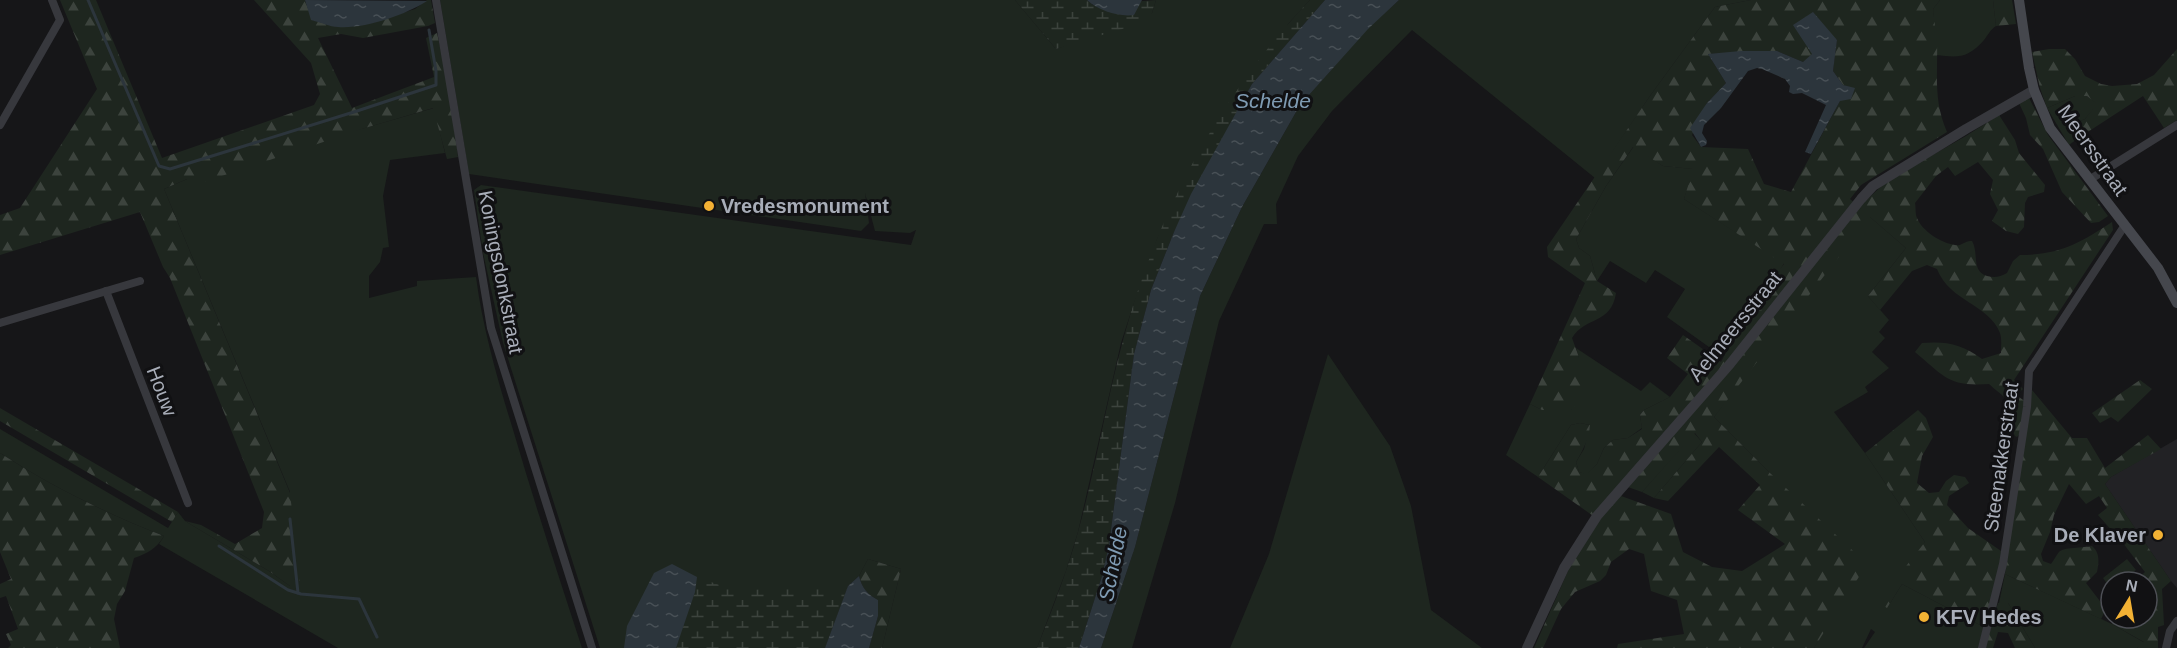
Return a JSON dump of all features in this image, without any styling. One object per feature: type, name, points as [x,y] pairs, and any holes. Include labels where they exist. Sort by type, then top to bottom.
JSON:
[{"type":"main road","name":"Meersstraat","points":[[2019,0],[2034,90],[2050,128],[2158,268],[2177,303]]},
{"type":"street","points":[[0,125],[60,20],[52,0]]},
{"type":"street","name":"Koningsdonkstraat","points":[[436,0],[491,328],[592,648]]},
{"type":"street","name":"Aelmeersstraat","points":[[1527,648],[1572,554],[1597,516],[1730,364],[1861,199],[1873,186],[2034,90]]},
{"type":"street","points":[[2089,180],[2177,125]]},
{"type":"street","name":"Steenakkerstraat","points":[[1982,648],[2003,564],[2027,407],[2029,371],[2125,225]]},
{"type":"street","points":[[0,323],[140,281]]},
{"type":"street","name":"Houw","points":[[106,291],[188,503]]},
{"type":"street","points":[[2166,648],[2170,631],[2177,621]]},
{"type":"shaded area","name":"De Klaver","points":[[2177,439],[2177,588],[2105,484],[2111,477]]},
{"type":"green space","points":[[60,0],[96,0],[162,158],[314,105],[320,94],[311,63],[254,0],[305,0],[312,20],[338,27],[372,23],[415,9],[427,0],[431,0],[435,23],[428,26],[363,38],[341,34],[318,38],[352,108],[434,77],[426,38],[437,33],[451,97],[458,157],[447,159],[433,108],[365,128],[195,185],[187,179],[164,189],[290,493],[301,590],[290,586],[185,521],[201,525],[235,544],[262,528],[264,512],[170,278],[163,267],[140,212],[0,255],[0,215],[20,208],[97,89]]},
{"type":"green space","points":[[440,0],[1015,0],[1056,49],[1152,13],[1156,0],[1310,0],[1289,23],[1158,237],[1121,343],[1078,532],[1037,648],[882,648],[901,569],[868,559],[859,576],[848,586],[825,648],[600,648],[503,343],[483,253],[474,190],[481,185],[911,245],[916,230],[910,233],[875,231],[865,193],[869,223],[861,231],[469,174]]},
{"type":"green space","points":[[1015,0],[1087,0],[1093,5],[1156,0],[1152,13],[1142,23],[1056,49]]},
{"type":"green space","points":[[1310,0],[1325,0],[1252,84],[1174,232],[1151,290],[1134,354],[1109,545],[1102,576],[1079,648],[1037,648],[1074,547],[1123,339],[1145,269],[1162,227],[1202,146],[1226,107],[1252,69]]},
{"type":"green space","points":[[1399,0],[1751,0],[1715,7],[1650,96],[1595,178],[1412,30],[1332,111],[1298,156],[1276,204],[1277,224],[1264,224],[1219,321],[1175,503],[1132,648],[1101,648],[1135,547],[1200,296],[1242,207],[1300,105],[1368,28]]},
{"type":"green space","points":[[1751,0],[1940,0],[1933,9],[1937,42],[1937,87],[1940,109],[1947,132],[1861,185],[1850,199],[1859,207],[1887,181],[1999,115],[2015,140],[2019,153],[2045,185],[2044,192],[2028,197],[2025,203],[2024,227],[2018,234],[2006,231],[1992,221],[1998,210],[1990,194],[1993,180],[1978,162],[1955,176],[1948,167],[1936,176],[1915,203],[1919,223],[1928,232],[1950,244],[1959,245],[1972,241],[1979,270],[1982,274],[1995,277],[2007,273],[2013,261],[2020,255],[2058,250],[2090,236],[2112,222],[2113,230],[2014,380],[2023,389],[2015,396],[2030,405],[2032,390],[2072,438],[2087,438],[2105,468],[2148,435],[2161,449],[2111,477],[2105,484],[2171,581],[2162,589],[2164,625],[2159,627],[2159,570],[2143,570],[2098,515],[2107,508],[2099,496],[2086,504],[2069,484],[2054,515],[2041,554],[2043,561],[2051,564],[2061,550],[2092,546],[2095,549],[2098,558],[2097,572],[2086,583],[2099,600],[2099,618],[2005,574],[2025,432],[2015,436],[2011,406],[1989,384],[1955,382],[1915,352],[1922,343],[1946,343],[1968,350],[1982,359],[2001,353],[2000,333],[1995,323],[1987,315],[1951,289],[1937,269],[1927,265],[1912,271],[1880,310],[1868,296],[1906,248],[1870,217],[1714,417],[1867,564],[1814,648],[1617,648],[1618,644],[1684,634],[1677,600],[1651,591],[1644,554],[1629,549],[1611,562],[1606,575],[1600,581],[1575,592],[1561,609],[1543,648],[1534,648],[1572,562],[1599,520],[1538,477],[1571,425],[1580,423],[1590,425],[1587,440],[1576,462],[1579,472],[1587,474],[1597,464],[1604,448],[1613,440],[1628,438],[1642,429],[1640,415],[1644,410],[1670,397],[1688,374],[1667,358],[1683,335],[1721,362],[1759,289],[1784,264],[1684,199],[1693,169],[1663,166],[1633,147],[1606,186],[1576,239],[1579,248],[1590,256],[1597,281],[1616,293],[1609,310],[1577,331],[1572,338],[1584,376],[1582,394],[1571,410],[1542,410],[1530,404],[1585,283],[1548,257],[1547,247],[1650,96],[1715,7]],"holes":[[[1837,39],[1833,71],[1843,85],[1854,89],[1840,101],[1791,192],[1764,184],[1748,149],[1701,147],[1692,135],[1707,103],[1726,83],[1708,54],[1777,51],[1803,62]],[[1695,433],[1702,442],[1654,498],[1668,501],[1719,447],[1760,485],[1738,510],[1785,544],[1742,571],[1712,567],[1683,552],[1671,514],[1621,496],[1628,487],[1642,492]]]},
{"type":"green space","points":[[1940,0],[1993,0],[1996,26],[1978,46],[1968,53],[1957,56],[1936,55],[1933,9]]},
{"type":"green space","points":[[1993,0],[2012,0],[2016,24],[1996,26]]},
{"type":"green space","points":[[2065,49],[2075,59],[2085,76],[2101,84],[2112,86],[2137,84],[2154,75],[2177,49],[2177,120],[2164,128],[2143,96],[2077,139],[2067,127],[2085,119],[2097,104],[2087,96],[2075,96],[2047,108],[2032,52]]},
{"type":"green space","points":[[2075,96],[2087,96],[2098,104],[2085,119],[2067,127],[2077,139],[2069,145],[2047,108]]},
{"type":"green space","points":[[2029,98],[2048,135],[2108,216],[2099,222],[2091,223],[2062,192],[2043,149],[2030,135],[2019,103]]},
{"type":"green space","points":[[434,108],[445,153],[390,160],[383,196],[389,247],[383,248],[380,262],[369,276],[369,298],[417,286],[417,281],[476,277],[487,336],[502,394],[582,648],[338,648],[159,544],[164,536],[80,499],[0,453],[0,429],[168,528],[178,512],[185,521],[290,586],[290,492],[164,189],[187,179]]},
{"type":"green space","points":[[1634,146],[1663,166],[1694,169],[1684,199],[1784,263],[1778,274],[1763,283],[1755,294],[1747,315],[1723,357],[1667,317],[1685,289],[1655,270],[1646,283],[1610,261],[1597,281],[1590,256],[1579,248],[1576,239],[1606,186]]},
{"type":"green space","points":[[1869,216],[1906,248],[1868,296],[1889,320],[1879,332],[1885,338],[1872,352],[1889,368],[1865,387],[1868,392],[1834,412],[1865,453],[1925,542],[1887,608],[1902,584],[1984,627],[1978,648],[1864,648],[1875,632],[1871,629],[1862,648],[1814,648],[1822,633],[1770,473],[1714,417],[1765,347]]},
{"type":"green space","points":[[1576,348],[1641,391],[1650,382],[1670,397],[1644,410],[1640,415],[1642,428],[1628,438],[1613,440],[1604,448],[1597,464],[1587,475],[1579,472],[1576,462],[1584,449],[1590,425],[1580,423],[1571,425],[1538,477],[1506,455],[1530,404],[1542,410],[1571,410],[1579,358]]},
{"type":"green space","points":[[1328,354],[1390,446],[1411,506],[1431,610],[1482,648],[1230,648],[1269,554]]},
{"type":"green space","points":[[2140,380],[2152,389],[2118,422],[2111,417],[2100,423],[2092,413]]},
{"type":"green space","points":[[0,408],[178,512],[172,522],[0,421]]},
{"type":"green space","points":[[1918,410],[1926,418],[1933,437],[1922,456],[1917,483],[1929,493],[1939,492],[1946,481],[1954,475],[1965,477],[1969,483],[1949,496],[1947,505],[1968,528],[2001,551],[1999,571],[1984,627],[1902,584],[1887,608],[1878,602],[1925,542],[1865,453]]},
{"type":"green space","points":[[1694,433],[1702,442],[1654,498],[1642,492]]},
{"type":"green space","points":[[0,453],[80,499],[164,536],[151,550],[134,558],[125,591],[117,604],[114,619],[120,648],[8,648],[11,645],[6,634],[18,629],[6,596],[0,598],[0,584],[11,579],[0,552]]},
{"type":"green space","points":[[868,559],[901,569],[882,648],[869,648],[878,616],[878,600],[866,590],[859,576]]},
{"type":"green space","points":[[2127,559],[2136,570],[2113,570]]},
{"type":"green space","points":[[2005,574],[2099,618],[2099,630],[2122,630],[2145,643],[2137,648],[2035,648],[2008,603],[1999,603]]},
{"type":"green space","points":[[697,577],[739,592],[781,586],[848,586],[825,648],[676,648],[695,592]]},
{"type":"green space","points":[[1998,603],[2008,603],[2035,648],[2015,648],[2008,633],[1998,632],[1993,648],[1985,648]]},
{"type":"green space","points":[[2123,630],[2158,630],[2158,648],[2137,648],[2144,642]]},
{"type":"water","points":[[305,0],[427,1],[384,20],[360,26],[338,27],[311,20]]},
{"type":"water","points":[[1087,0],[1142,0],[1134,15],[1128,15],[1103,10]]},
{"type":"water","name":"Schelde","points":[[1325,0],[1399,0],[1368,29],[1300,105],[1242,207],[1200,296],[1135,547],[1101,648],[1079,648],[1102,576],[1109,545],[1134,354],[1151,290],[1191,194],[1252,84]]},
{"type":"water","points":[[1813,12],[1837,40],[1833,71],[1843,85],[1855,88],[1851,99],[1840,101],[1811,154],[1805,152],[1826,105],[1802,93],[1789,92],[1790,86],[1785,79],[1757,68],[1748,71],[1721,108],[1704,125],[1702,133],[1707,141],[1706,145],[1701,147],[1690,128],[1707,103],[1726,83],[1708,54],[1777,51],[1803,62],[1812,54],[1793,25]]},
{"type":"water","points":[[672,564],[697,577],[695,592],[676,648],[624,648],[627,626],[654,573]]},
{"type":"water","points":[[859,576],[866,590],[878,600],[878,616],[869,648],[825,648],[848,586]]},
{"type":"waterway","points":[[88,0],[159,166],[170,169],[436,85],[429,30]]},
{"type":"waterway","points":[[290,519],[298,593]]},
{"type":"waterway","points":[[219,546],[288,590],[301,594],[359,599],[377,637]]},
{"type":"place","name":"Vredesmonument","points":[[709,206]]},
{"type":"place","name":"De Klaver","points":[[2158,535]]},
{"type":"place","name":"KFV Hedes","points":[[1924,617]]}]
